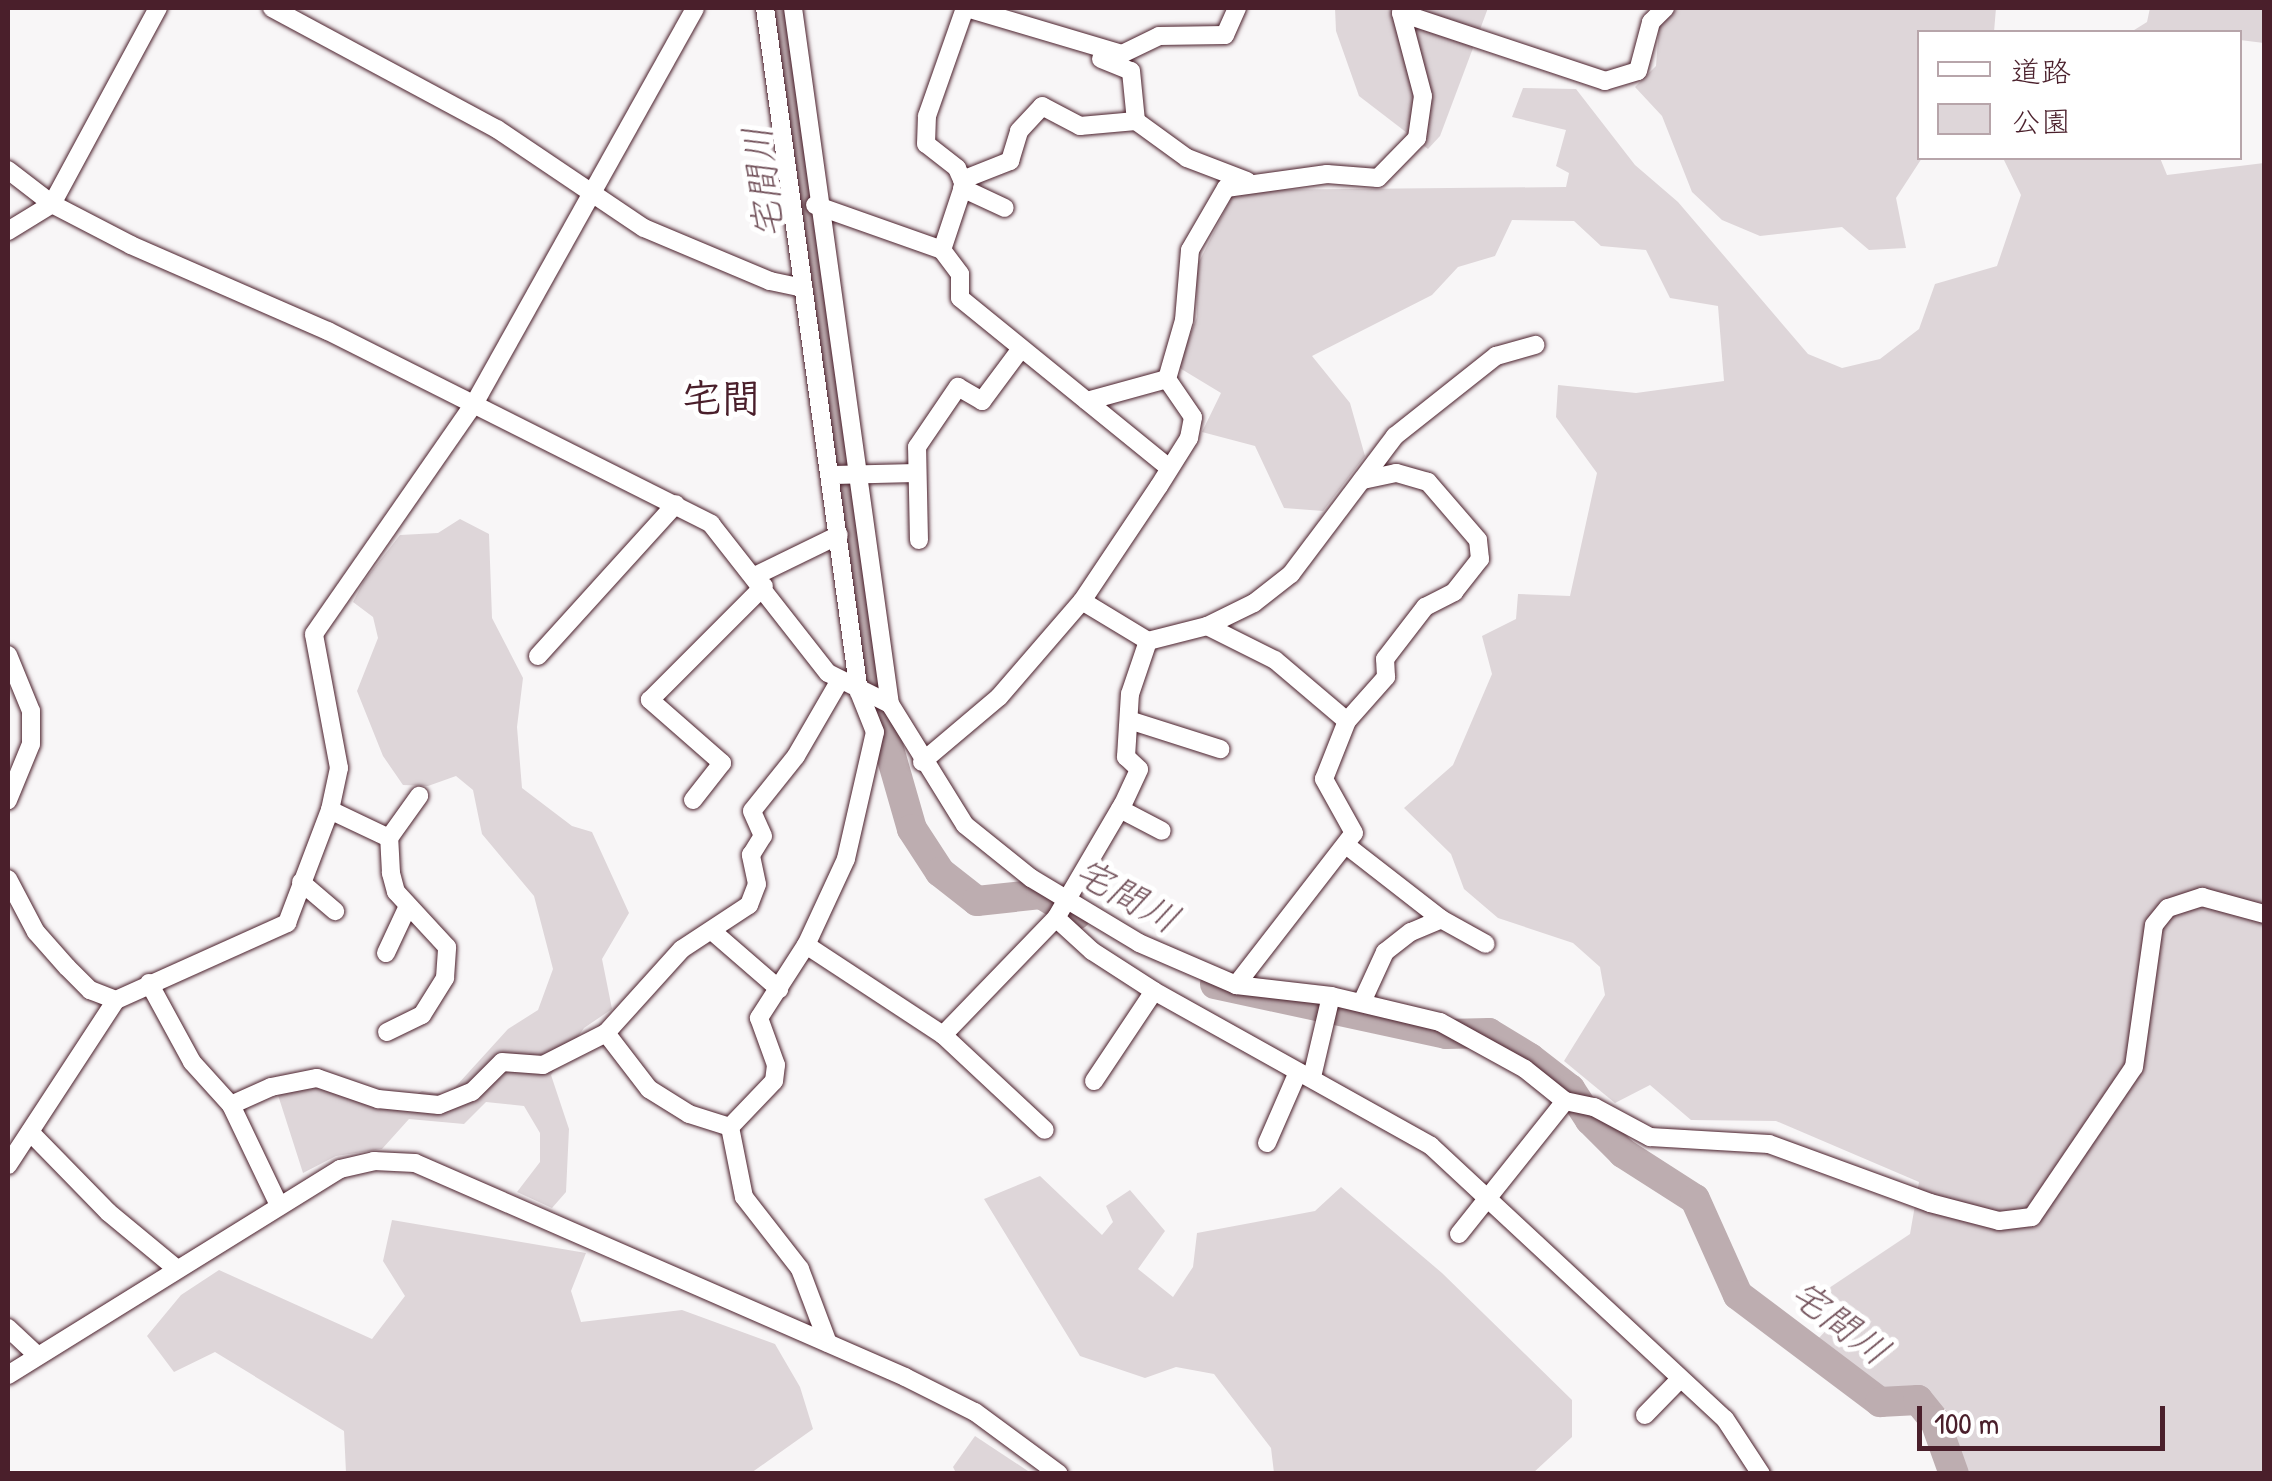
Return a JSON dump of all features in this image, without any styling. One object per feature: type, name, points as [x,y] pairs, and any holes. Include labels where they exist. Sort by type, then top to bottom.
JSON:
[{"type":"street","points":[[8,231],[52,204],[158,8]]},
{"type":"street","points":[[272,8],[497,129],[590,196],[704,255],[804,288]]},
{"type":"street","points":[[8,1165],[116,1000],[270,936],[286,924],[330,810],[339,768],[314,634],[474,404],[695,8]]},
{"type":"street","points":[[765,8],[808,205],[848,474],[890,704],[922,762],[965,825],[1062,907],[1171,960],[1236,985],[1362,1002],[1440,1022],[1525,1068],[1564,1102],[1594,1107],[1650,1137],[1769,1144],[1930,1204],[2016,1222],[2045,1206],[2076,1147],[2134,1068],[2154,925],[2168,908],[2202,897],[2264,914]]},
{"type":"street","points":[[730,1128],[774,1081],[776,1065],[759,1018],[806,945],[846,859],[875,732],[860,692],[840,535],[848,474],[804,288],[808,205],[794,8]]},
{"type":"street","points":[[1005,208],[962,184],[926,144],[927,116],[966,8],[1122,54],[1159,36],[1225,36],[1237,8]]},
{"type":"street","points":[[1166,379],[1184,320],[1190,250],[1213,201],[1247,181],[1328,174],[1378,178],[1401,160],[1424,118],[1401,13],[1592,79],[1618,80],[1638,71],[1651,22],[1665,8]]},
{"type":"street","points":[[1076,38],[1082,50],[1131,71],[1136,120]]},
{"type":"street","points":[[942,250],[962,184],[1010,160],[1019,131],[1042,106],[1080,126],[1136,120],[1187,158],[1247,181]]},
{"type":"street","points":[[8,170],[52,204],[474,404],[711,524],[760,581],[805,649],[840,680],[890,704]]},
{"type":"street","points":[[808,205],[942,250],[960,274],[960,298],[1167,466]]},
{"type":"street","points":[[1082,602],[1148,640],[1208,626],[1254,604],[1291,574],[1362,480],[1426,410],[1496,356],[1535,346]]},
{"type":"street","points":[[919,540],[917,447],[958,387],[982,401],[1020,350]]},
{"type":"street","points":[[1087,400],[1166,379]]},
{"type":"street","points":[[922,762],[999,697],[1082,602],[1188,438],[1193,417],[1166,379]]},
{"type":"street","points":[[1236,985],[1354,833],[1324,779],[1347,721],[1386,677],[1385,658],[1425,608],[1454,592],[1480,559],[1478,540],[1428,482],[1396,472],[1362,480]]},
{"type":"street","points":[[848,474],[916,473]]},
{"type":"street","points":[[538,656],[676,504]]},
{"type":"street","points":[[693,800],[722,763],[650,700],[760,581],[840,535]]},
{"type":"street","points":[[1208,626],[1275,660],[1347,721]]},
{"type":"street","points":[[943,1036],[1062,907],[1120,809],[1139,769],[1126,757],[1130,694],[1148,640]]},
{"type":"street","points":[[8,655],[32,711],[32,744],[8,800]]},
{"type":"street","points":[[231,1106],[271,1088],[317,1078],[378,1099],[439,1105],[472,1092],[502,1062],[543,1065],[606,1033],[661,978],[668,962],[754,896],[752,855],[763,836],[752,811],[796,756],[840,680]]},
{"type":"street","points":[[1129,720],[1220,748]]},
{"type":"street","points":[[387,1032],[422,1015],[445,978],[448,946],[396,892],[389,838],[419,796]]},
{"type":"street","points":[[1120,809],[1162,832]]},
{"type":"street","points":[[330,810],[389,838]]},
{"type":"street","points":[[1346,845],[1441,919],[1486,944]]},
{"type":"street","points":[[8,879],[36,932],[67,967],[90,990],[116,1000]]},
{"type":"street","points":[[301,882],[336,911]]},
{"type":"street","points":[[386,953],[408,906]]},
{"type":"street","points":[[1062,907],[1092,952],[1154,991],[1431,1146],[1725,1420],[1761,1474]]},
{"type":"street","points":[[1362,1002],[1385,952],[1441,919]]},
{"type":"street","points":[[712,931],[779,989]]},
{"type":"street","points":[[806,945],[943,1036],[1045,1130]]},
{"type":"street","points":[[150,983],[192,1062],[231,1106],[279,1205]]},
{"type":"street","points":[[1094,1081],[1154,991]]},
{"type":"street","points":[[1267,1143],[1305,1074],[1327,1021],[1331,997]]},
{"type":"street","points":[[606,1033],[648,1089],[689,1114],[730,1128]]},
{"type":"street","points":[[1459,1234],[1564,1102]]},
{"type":"street","points":[[730,1128],[744,1197],[800,1270],[828,1343]]},
{"type":"street","points":[[30,1132],[108,1212],[177,1269]]},
{"type":"street","points":[[8,1375],[340,1169],[374,1161],[415,1163],[828,1343],[975,1412],[1059,1474]]},
{"type":"street","points":[[8,1328],[38,1356]]},
{"type":"street","points":[[1645,1414],[1680,1379]]},
{"type":"green space","points":[[1335,8],[1488,8],[1440,136],[1428,149],[1359,96],[1336,31]]},
{"type":"green space","points":[[1678,8],[1996,8],[1994,30],[1917,30],[1917,160],[1921,160],[1896,198],[1906,248],[1869,250],[1842,227],[1760,236],[1722,220],[1692,192],[1662,116],[1635,87],[1656,66],[1659,27]]},
{"type":"green space","points":[[2150,8],[2264,8],[2264,43],[2242,40],[2242,30],[2134,30],[2147,22]]},
{"type":"green space","points":[[1523,88],[1576,89],[1635,165],[1678,202],[1808,354],[1842,368],[1880,359],[1919,329],[1935,284],[1997,266],[2021,195],[2004,160],[2161,160],[2167,175],[2264,163],[2264,1473],[1968,1473],[1944,1411],[1923,1392],[1878,1393],[1814,1343],[1841,1315],[1829,1288],[1910,1234],[1919,1182],[1776,1121],[1691,1120],[1650,1085],[1615,1103],[1564,1061],[1605,995],[1600,967],[1573,943],[1498,918],[1464,889],[1451,854],[1404,808],[1453,765],[1492,674],[1482,636],[1516,619],[1518,594],[1570,596],[1597,473],[1556,417],[1558,385],[1636,393],[1724,381],[1718,306],[1670,298],[1646,250],[1601,246],[1574,221],[1512,220],[1495,256],[1458,267],[1432,295],[1312,356],[1350,403],[1365,456],[1323,511],[1284,508],[1255,446],[1202,432],[1221,393],[1178,367],[1197,317],[1196,268],[1235,190],[1566,187],[1569,173],[1556,166],[1566,130],[1512,117]]},
{"type":"green space","points":[[460,519],[489,534],[492,618],[523,678],[517,727],[522,788],[572,826],[592,832],[629,913],[602,959],[612,1009],[584,1028],[551,1075],[569,1129],[566,1192],[552,1208],[517,1192],[540,1162],[540,1133],[524,1106],[486,1102],[464,1124],[409,1119],[382,1149],[336,1156],[303,1173],[278,1095],[314,1086],[393,1108],[422,1091],[448,1095],[508,1029],[538,1010],[553,969],[534,896],[482,834],[473,790],[456,776],[428,786],[403,785],[383,756],[357,691],[378,638],[373,617],[353,602],[364,581],[400,535],[438,533]]},
{"type":"green space","points":[[1040,1176],[1102,1235],[1113,1222],[1106,1206],[1130,1190],[1165,1231],[1138,1269],[1173,1297],[1193,1267],[1197,1233],[1315,1211],[1341,1187],[1442,1273],[1572,1400],[1572,1437],[1533,1473],[1274,1473],[1271,1448],[1214,1374],[1176,1367],[1145,1378],[1080,1356],[984,1199]]},
{"type":"green space","points":[[392,1220],[586,1253],[571,1291],[581,1322],[682,1310],[775,1344],[800,1387],[813,1429],[751,1473],[346,1473],[344,1431],[215,1352],[174,1372],[147,1336],[181,1295],[219,1270],[372,1339],[405,1296],[383,1261]]},
{"type":"green space","points":[[975,1436],[1031,1473],[956,1473],[953,1467]]},
{"type":"waterway","name":"宅間川","points":[[782,8],[820,324],[881,721],[912,829],[940,872],[977,901],[1041,894],[1076,915]]},
{"type":"waterway","name":"宅間川","points":[[1215,984],[1446,1034],[1489,1033],[1530,1058],[1570,1089],[1590,1120],[1623,1153],[1695,1199],[1738,1295],[1880,1402],[1918,1400],[1935,1421],[1954,1474]]},
{"type":"district","name":"宅間","points":[[721,397]]}]
